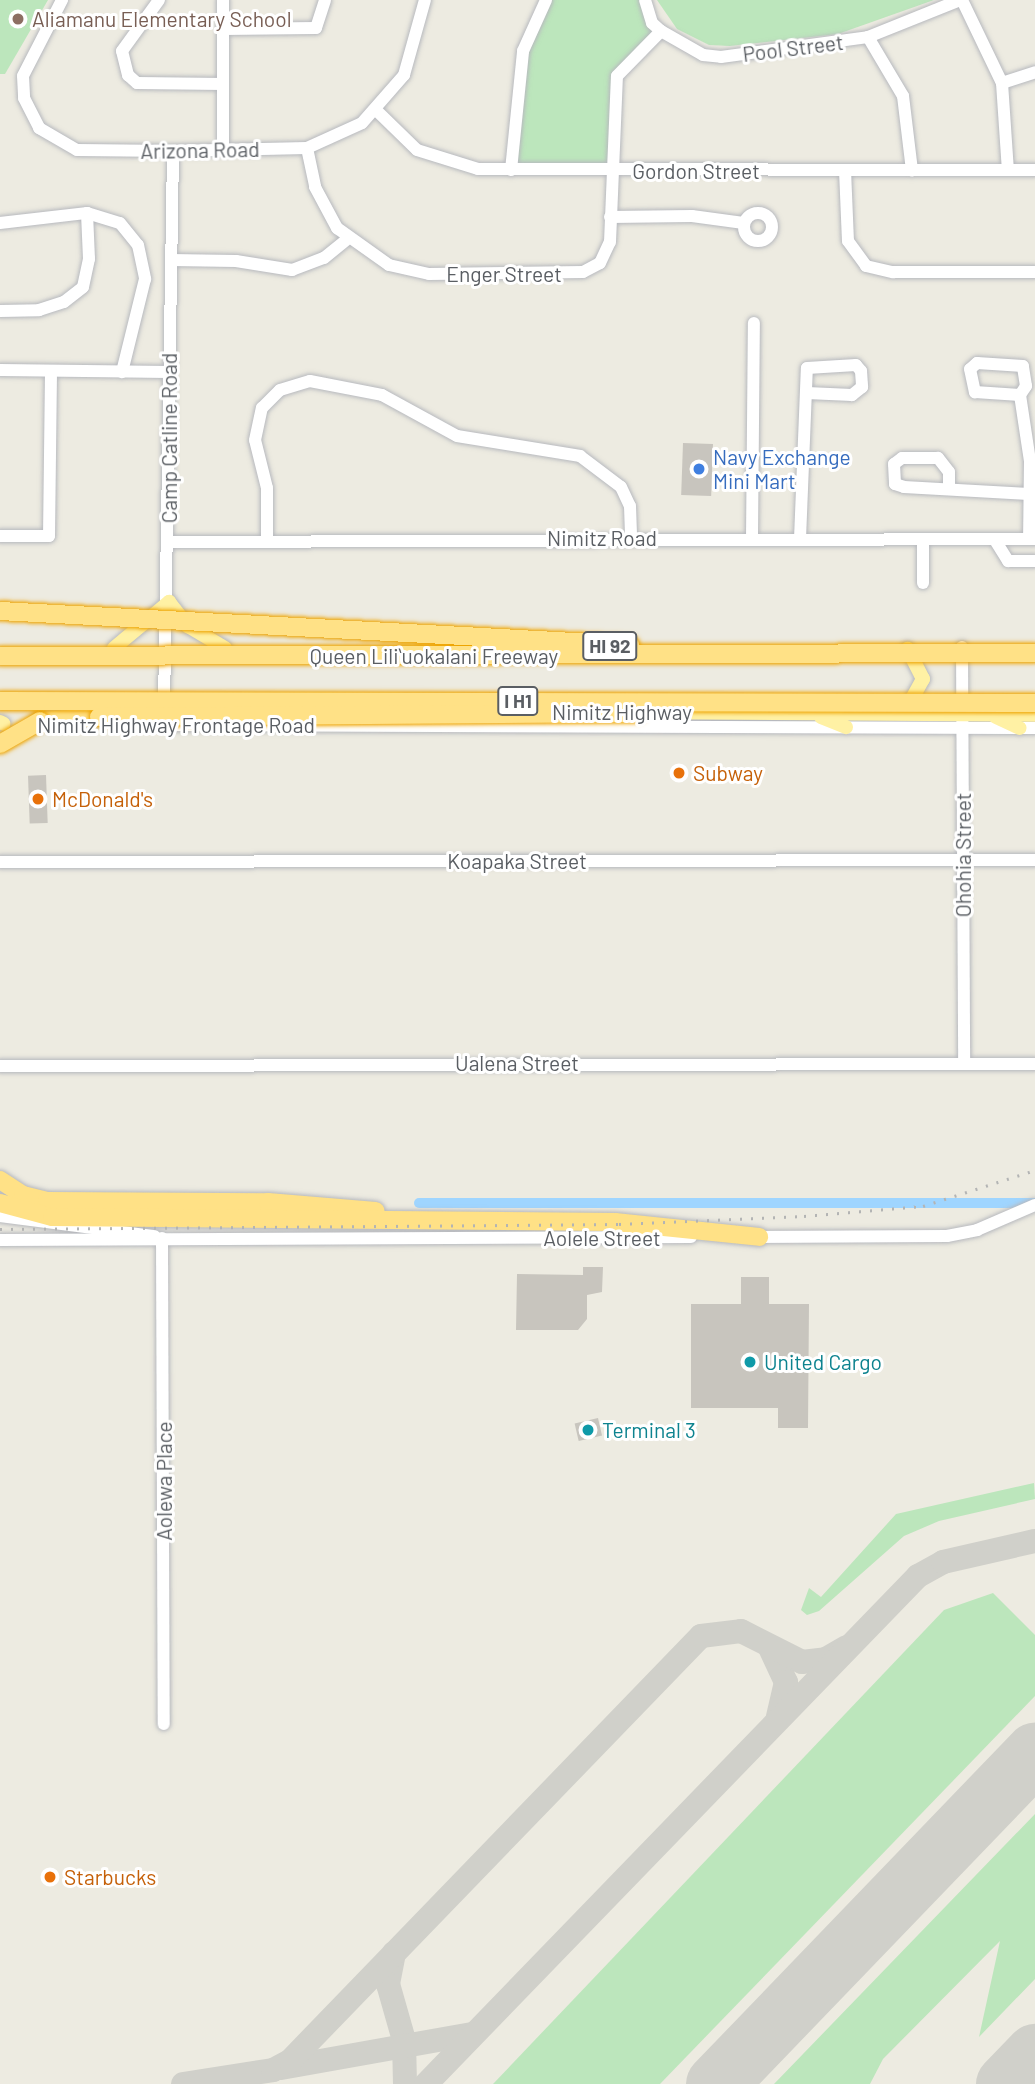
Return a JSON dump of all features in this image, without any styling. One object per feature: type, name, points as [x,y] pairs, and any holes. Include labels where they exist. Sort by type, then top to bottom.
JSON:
[{"type":"highway","points":[[0,611],[745,653]]},
{"type":"highway","name":"Queen Liliʻuokalani Freeway","points":[[0,656],[1035,653]]},
{"type":"highway","name":"I H1","points":[[0,701],[1035,704]]},
{"type":"highway","points":[[0,744],[26,727],[70,717],[1035,704]]},
{"type":"highway","points":[[0,1181],[23,1195],[47,1201],[431,1219],[615,1222],[759,1237]]},
{"type":"highway","points":[[0,1203],[52,1217],[242,1210]]},
{"type":"main road","points":[[114,648],[169,602],[188,626],[225,648]]},
{"type":"main road","points":[[883,714],[910,705],[922,687],[920,664],[899,645]]},
{"type":"main road","name":"HI 92","points":[[0,648],[1035,646]]},
{"type":"main road","name":"Nimitz Highway","points":[[0,707],[165,705],[376,711],[883,714],[962,721],[991,715],[1035,715]]},
{"type":"main road","points":[[182,706],[207,725]]},
{"type":"main road","points":[[353,724],[376,711]]},
{"type":"main road","points":[[506,712],[529,726]]},
{"type":"main road","points":[[814,713],[846,727]]},
{"type":"main road","points":[[991,715],[1028,728]]},
{"type":"street","name":"Arizona Road","points":[[62,0],[26,65],[23,87],[32,119],[56,142],[77,150],[173,151],[307,148],[349,131],[376,110],[404,75],[425,0]]},
{"type":"street","points":[[159,0],[122,51],[128,75],[137,83],[223,84]]},
{"type":"street","points":[[223,0],[223,150]]},
{"type":"street","points":[[223,29],[316,28],[325,0]]},
{"type":"street","points":[[511,170],[523,51],[546,0]]},
{"type":"street","points":[[645,0],[652,23],[662,31]]},
{"type":"street","points":[[961,0],[1002,83],[1008,170]]},
{"type":"street","name":"Pool Street","points":[[662,31],[703,55],[720,57],[868,37],[961,0]]},
{"type":"street","name":"Enger Street","points":[[307,148],[319,195],[346,240],[389,265],[419,273],[577,273],[607,254],[617,76],[662,31]]},
{"type":"street","points":[[868,37],[903,96],[912,170]]},
{"type":"street","points":[[1002,83],[1035,72]]},
{"type":"street","name":"Gordon Street","points":[[376,110],[428,155],[463,167],[611,171],[1035,170]]},
{"type":"street","name":"Camp Catline Road","points":[[162,725],[169,602],[173,151]]},
{"type":"street","points":[[845,170],[848,241],[866,266],[893,272],[1035,272]]},
{"type":"street","points":[[0,223],[87,213],[120,223],[138,245],[145,279],[122,372]]},
{"type":"street","points":[[0,311],[39,310],[64,302],[83,287],[89,260],[87,213]]},
{"type":"street","points":[[610,217],[692,216],[744,223]]},
{"type":"street","points":[[171,260],[236,261],[292,270],[324,258],[346,240]]},
{"type":"street","points":[[752,538],[754,323]]},
{"type":"street","points":[[800,539],[807,393],[804,376],[816,363],[856,365],[861,371],[862,387],[852,395],[807,393]]},
{"type":"street","points":[[1020,395],[975,392],[970,369],[977,363],[1023,366],[1026,386],[1020,395],[1032,539]]},
{"type":"street","points":[[0,370],[169,372]]},
{"type":"street","points":[[0,536],[49,536],[51,371]]},
{"type":"street","points":[[267,539],[267,488],[255,440],[262,408],[280,390],[310,381],[382,395],[457,436],[580,456],[621,487],[630,506],[631,538]]},
{"type":"street","points":[[949,487],[949,472],[938,458],[902,458],[894,464],[895,484],[1030,494]]},
{"type":"street","name":"Nimitz Road","points":[[169,541],[1032,539]]},
{"type":"street","points":[[923,540],[923,583]]},
{"type":"street","points":[[995,540],[1008,561],[1035,561]]},
{"type":"street","name":"Ohohia Street","points":[[962,646],[964,1063]]},
{"type":"street","name":"Nimitz Highway Frontage Road","points":[[1,724],[846,727],[962,721],[1028,728]]},
{"type":"street","name":"Koapaka Street","points":[[0,862],[1035,860]]},
{"type":"street","name":"Ualena Street","points":[[0,1066],[1035,1064]]},
{"type":"street","name":"Aolele Street","points":[[0,1240],[947,1236],[1035,1205]]},
{"type":"street","name":"Aolele Street","points":[[0,1216],[162,1238]]},
{"type":"street","name":"Aolewa Place","points":[[162,1238],[164,1724]]},
{"type":"green space","name":"Aliamanu Elementary School","points":[[0,0],[48,0],[5,74],[0,74]]},
{"type":"green space","points":[[546,0],[645,0],[661,31],[624,66],[611,171],[511,170],[523,51]]},
{"type":"green space","points":[[657,0],[934,0],[838,34],[730,46],[709,45],[677,29]]},
{"type":"green space","points":[[1034,1483],[1035,1499],[939,1521],[904,1536],[819,1611],[807,1615],[801,1610],[809,1588],[821,1597],[896,1514]]},
{"type":"green space","points":[[993,1593],[1035,1635],[1035,1696],[660,2084],[493,2084],[944,1610]]},
{"type":"green space","points":[[1035,1814],[1035,1979],[979,2037],[1000,1941],[883,2059],[870,2084],[774,2084]]},
{"type":"building","name":"Navy Exchange Mini Mart","points":[[683,443],[713,444],[711,496],[681,495]]},
{"type":"building","name":"McDonald's","points":[[46,775],[48,823],[30,824],[28,776]]},
{"type":"building","points":[[583,1267],[603,1267],[602,1292],[587,1295],[587,1319],[578,1330],[516,1330],[517,1274],[583,1275]]},
{"type":"building","name":"United Cargo","points":[[741,1277],[769,1277],[769,1304],[809,1304],[808,1428],[778,1428],[778,1408],[691,1408],[691,1304],[741,1304]]},
{"type":"building","name":"Terminal 3","points":[[598,1418],[602,1436],[579,1441],[575,1423]]},
{"type":"waterway","points":[[419,1203],[1034,1203]]},
{"type":"taxiway","points":[[426,2084],[918,1576],[943,1562],[1035,1541]]},
{"type":"taxiway","points":[[183,2084],[273,2070],[290,2061],[701,1636],[741,1631],[802,1662],[826,1659],[847,1647]]},
{"type":"taxiway","points":[[770,1648],[786,1682],[778,1718]]},
{"type":"taxiway","points":[[394,1953],[388,1984],[404,2040],[405,2084]]},
{"type":"taxiway","points":[[281,2068],[472,2034]]},
{"type":"runway","points":[[716,2084],[1035,1753]]},
{"type":"runway","points":[[1006,2084],[1035,2054]]},
{"type":"railway","points":[[0,1229],[619,1224],[804,1216],[923,1206],[1035,1170]]},
{"type":"place","name":"Aliamanu Elementary School","points":[[18,19]]},
{"type":"place","name":"Navy Exchange Mini Mart","points":[[699,469]]},
{"type":"place","name":"Subway","points":[[679,773]]},
{"type":"place","name":"McDonald's","points":[[38,799]]},
{"type":"place","name":"United Cargo","points":[[750,1362]]},
{"type":"place","name":"Terminal 3","points":[[588,1430]]},
{"type":"place","name":"Starbucks","points":[[50,1877]]}]
